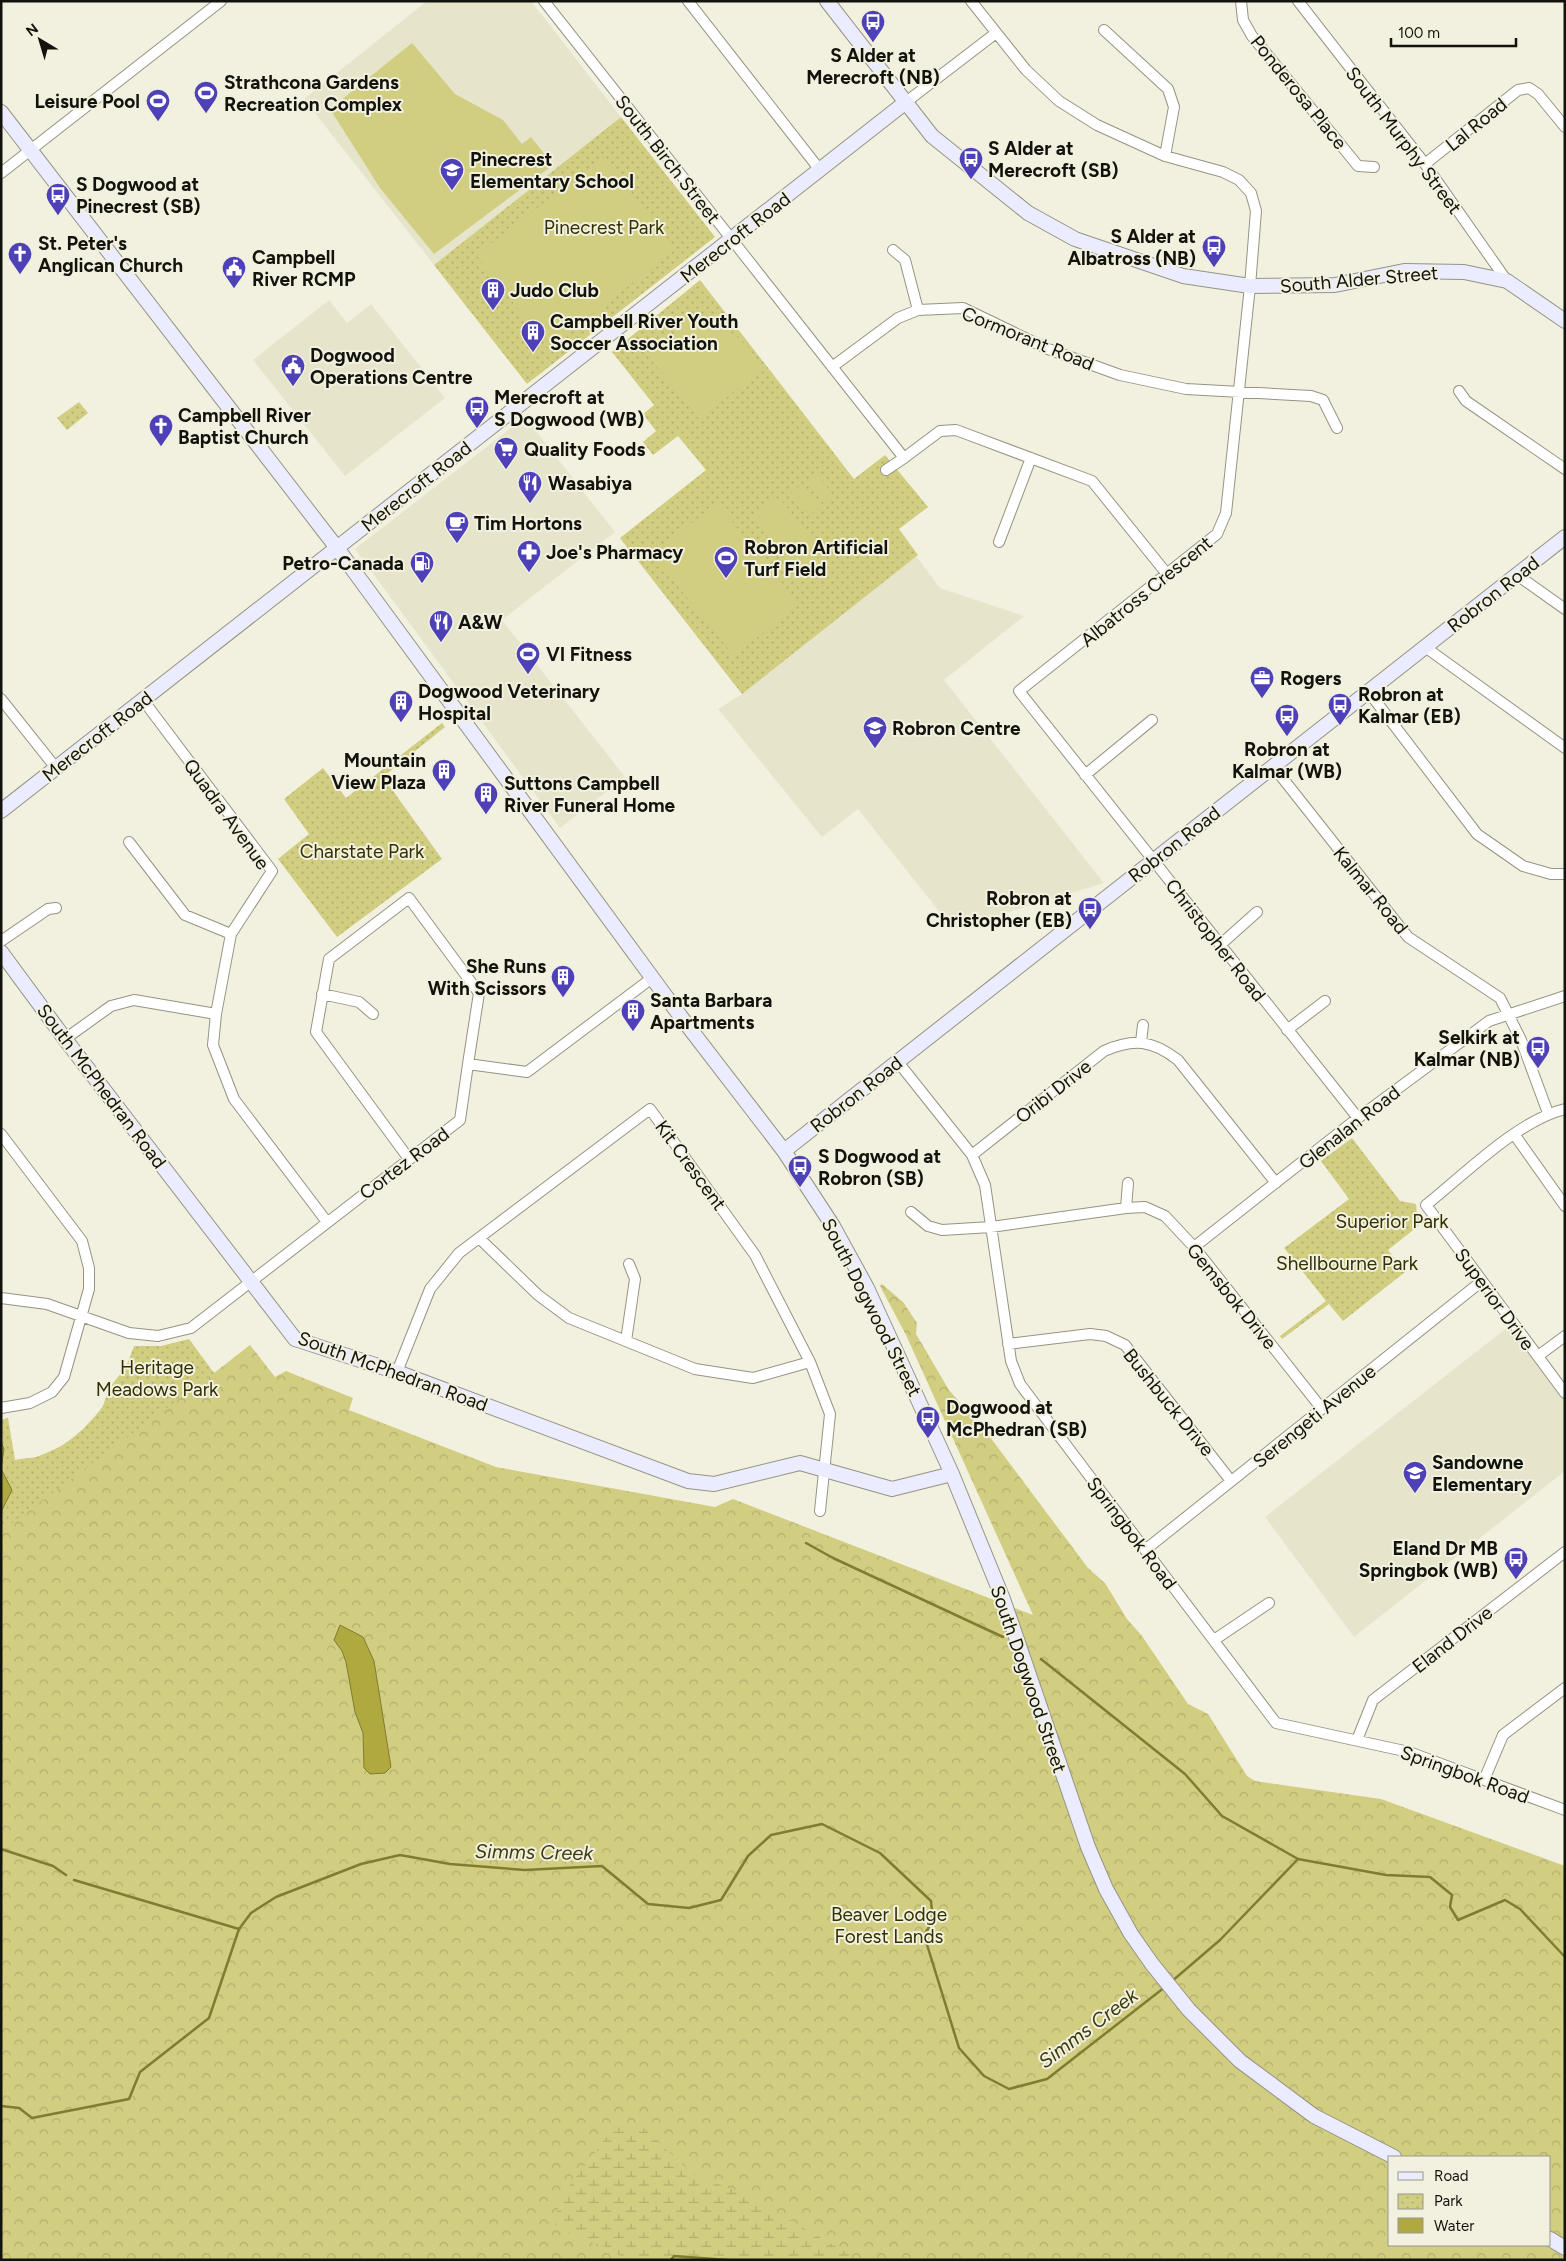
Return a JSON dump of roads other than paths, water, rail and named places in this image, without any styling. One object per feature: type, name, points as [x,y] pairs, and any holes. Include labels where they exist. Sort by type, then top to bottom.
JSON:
[{"type":"street","points":[[1,173],[220,1]]},
{"type":"street","name":"South Birch Street","points":[[544,1],[904,458]]},
{"type":"street","points":[[688,1],[820,170]]},
{"type":"street","name":"South Alder Street","points":[[827,1],[932,136],[1028,213],[1076,240],[1184,276],[1250,286],[1335,285],[1404,271],[1464,272],[1507,281],[1565,321]]},
{"type":"street","name":"Albatross Crescent","points":[[972,1],[1026,70],[1059,101],[1097,125],[1165,156],[1223,172],[1239,180],[1251,193],[1256,212],[1226,513],[1217,534],[1019,691]]},
{"type":"street","name":"Ponderosa Place","points":[[1241,1],[1243,20],[1252,36],[1358,166],[1374,167]]},
{"type":"street","name":"South Murphy Street","points":[[1298,1],[1425,164],[1507,281]]},
{"type":"street","points":[[1104,30],[1168,89],[1174,107],[1165,156]]},
{"type":"street","name":"Merecroft Road","points":[[1,811],[996,32]]},
{"type":"street","name":"Lal Road","points":[[1425,164],[1518,90],[1529,88],[1538,94],[1565,127]]},
{"type":"street","name":"South Dogwood Street","points":[[1,112],[337,548],[652,978],[784,1151],[833,1226],[867,1288],[952,1474],[1003,1599],[1088,1847],[1106,1889],[1131,1934],[1152,1964],[1189,2010],[1240,2061],[1314,2116],[1392,2156]]},
{"type":"street","points":[[893,250],[905,260],[918,310]]},
{"type":"street","name":"Cormorant Road","points":[[832,367],[898,318],[918,310],[963,308],[1048,349],[1120,375],[1186,389],[1311,396],[1322,400],[1337,428]]},
{"type":"street","points":[[1459,391],[1466,401],[1565,469]]},
{"type":"street","points":[[886,470],[940,431],[956,430],[1092,480],[1167,574]]},
{"type":"street","points":[[999,542],[1031,458]]},
{"type":"street","name":"Robron Road","points":[[784,1151],[1565,537]]},
{"type":"street","points":[[1517,575],[1565,609]]},
{"type":"street","points":[[1425,647],[1565,748]]},
{"type":"street","name":"Christopher Road","points":[[1019,691],[1358,1118]]},
{"type":"street","points":[[1368,691],[1477,834],[1523,866],[1551,874],[1565,874]]},
{"type":"street","points":[[1,699],[56,768]]},
{"type":"street","name":"Quadra Avenue","points":[[143,700],[272,871],[231,934],[216,1014],[213,1044],[234,1099],[327,1222]]},
{"type":"street","points":[[1085,776],[1152,720]]},
{"type":"street","name":"Kalmar Road","points":[[1273,766],[1408,937],[1500,998],[1521,1040],[1548,1113]]},
{"type":"street","points":[[129,842],[186,915],[231,934]]},
{"type":"street","name":"Cortez Road","points":[[1,1298],[47,1304],[129,1333],[158,1336],[191,1328],[250,1280],[460,1120],[479,993],[409,898],[329,959],[322,994]]},
{"type":"street","points":[[1,941],[48,909],[56,908]]},
{"type":"street","points":[[1220,945],[1257,912]]},
{"type":"street","name":"South McPhedran Road","points":[[1,952],[65,1039],[295,1339],[397,1372],[688,1481],[714,1484],[800,1463],[892,1489],[952,1474]]},
{"type":"street","points":[[468,1064],[527,1072],[652,978]]},
{"type":"street","points":[[372,1014],[359,1002],[322,994],[316,1032],[409,1159]]},
{"type":"street","points":[[1508,1014],[1565,996]]},
{"type":"street","points":[[65,1039],[111,1006],[134,1000],[216,1014]]},
{"type":"street","points":[[1287,1030],[1325,1001]]},
{"type":"street","name":"Glenalan Road","points":[[1194,1247],[1358,1118],[1489,1020],[1508,1014]]},
{"type":"street","points":[[1141,1042],[1142,1025]]},
{"type":"street","name":"Oribi Drive","points":[[972,1155],[1104,1051],[1121,1043],[1141,1042],[1162,1048],[1178,1060],[1276,1183]]},
{"type":"street","name":"Springbok Road","points":[[898,1062],[972,1155],[985,1185],[1011,1362],[1020,1384],[1276,1723],[1409,1752],[1565,1810]]},
{"type":"street","name":"Kit Crescent","points":[[397,1372],[430,1289],[460,1254],[650,1109],[755,1255],[810,1362],[830,1414],[820,1511]]},
{"type":"street","points":[[1565,1109],[1548,1113],[1514,1134],[1565,1206]]},
{"type":"street","points":[[1,1134],[82,1241],[89,1268],[89,1289],[64,1377],[52,1392],[30,1403],[1,1408]]},
{"type":"street","name":"Superior Drive","points":[[1514,1134],[1426,1205],[1565,1393]]},
{"type":"street","points":[[1126,1208],[1128,1183]]},
{"type":"street","name":"Gemsbok Drive","points":[[911,1212],[928,1226],[942,1230],[991,1227],[1126,1208],[1145,1207],[1166,1216],[1194,1247],[1322,1409]]},
{"type":"street","points":[[479,1238],[538,1295],[569,1318],[695,1369],[753,1378],[810,1362]]},
{"type":"street","points":[[626,1341],[635,1279],[629,1264]]},
{"type":"street","name":"Serengeti Avenue","points":[[1145,1550],[1482,1281]]},
{"type":"street","name":"Bushbuck Drive","points":[[1008,1344],[1090,1334],[1106,1336],[1125,1345],[1231,1481]]},
{"type":"street","points":[[1538,1356],[1565,1336]]},
{"type":"street","name":"Eland Drive","points":[[1356,1740],[1373,1700],[1565,1552]]},
{"type":"street","points":[[1214,1640],[1269,1603]]},
{"type":"street","points":[[1484,1780],[1503,1735],[1565,1688]]},
{"type":"street","points":[[1551,2240],[1565,2248]]},
{"type":"water","points":[[1,1442],[4,1449],[1,1469]]},
{"type":"water","points":[[1,1469],[12,1490],[1,1512]]},
{"type":"water","points":[[340,1625],[363,1637],[374,1661],[391,1767],[385,1773],[370,1774],[364,1768],[363,1733],[355,1712],[346,1662],[342,1651],[334,1640]]},
{"type":"waterway","points":[[806,1543],[833,1558],[1003,1637]]},
{"type":"waterway","name":"Simms Creek","points":[[1041,1659],[1185,1774],[1222,1816],[1298,1859],[1386,1875],[1430,1877],[1452,1895],[1450,1907],[1458,1920],[1505,1900],[1520,1909],[1565,1957]]},
{"type":"waterway","name":"Simms Creek","points":[[1,2106],[19,2108],[32,2118],[129,2099],[140,2072],[209,2018],[239,1929],[251,1913],[276,1897],[361,1864],[400,1855],[450,1864],[525,1870],[602,1866],[648,1904],[689,1908],[721,1900],[748,1856],[771,1835],[822,1824],[880,1853],[931,1901],[933,1921],[924,1935],[959,2048],[984,2076],[1009,2089],[1047,2079],[1165,1987]]},
{"type":"waterway","name":"Simms Creek","points":[[1,1849],[53,1866],[66,1875]]},
{"type":"waterway","name":"Simms Creek","points":[[1171,1982],[1220,1940],[1298,1859]]},
{"type":"waterway","name":"Simms Creek","points":[[74,1880],[239,1929]]},
{"type":"waterway","points":[[671,2260],[674,2256],[728,2260]]},
{"type":"place","name":"S Alder at Merecroft (NB)","points":[[873,43]]},
{"type":"place","name":"Strathcona Gardens Recreation Complex","points":[[206,114]]},
{"type":"place","name":"Leisure Pool","points":[[158,122]]},
{"type":"place","name":"S Alder at Merecroft (SB)","points":[[971,180]]},
{"type":"place","name":"Pinecrest Elementary School","points":[[452,191]]},
{"type":"place","name":"S Dogwood at Pinecrest (SB)","points":[[58,216]]},
{"type":"place","name":"S Alder at Albatross (NB)","points":[[1214,268]]},
{"type":"place","name":"St. Peter's Anglican Church","points":[[20,275]]},
{"type":"place","name":"Campbell River RCMP","points":[[234,289]]},
{"type":"place","name":"Judo Club","points":[[493,311]]},
{"type":"place","name":"Campbell River Youth Soccer Association","points":[[533,353]]},
{"type":"place","name":"Dogwood Operations Centre","points":[[293,387]]},
{"type":"place","name":"Merecroft at S Dogwood (WB)","points":[[477,429]]},
{"type":"place","name":"Campbell River Baptist Church","points":[[161,447]]},
{"type":"place","name":"Quality Foods","points":[[506,470]]},
{"type":"place","name":"Wasabiya","points":[[530,504]]},
{"type":"place","name":"Tim Hortons","points":[[457,544]]},
{"type":"place","name":"Joe's Pharmacy","points":[[529,573]]},
{"type":"place","name":"Robron Artificial Turf Field","points":[[726,579]]},
{"type":"place","name":"Petro-Canada","points":[[422,584]]},
{"type":"place","name":"A&W","points":[[441,643]]},
{"type":"place","name":"VI Fitness","points":[[528,675]]},
{"type":"place","name":"Rogers","points":[[1262,699]]},
{"type":"place","name":"Dogwood Veterinary Hospital","points":[[401,723]]},
{"type":"place","name":"Robron at Kalmar (EB)","points":[[1340,726]]},
{"type":"place","name":"Robron at Kalmar (WB)","points":[[1287,737]]},
{"type":"place","name":"Robron Centre","points":[[875,749]]},
{"type":"place","name":"Mountain View Plaza","points":[[444,792]]},
{"type":"place","name":"Suttons Campbell River Funeral Home","points":[[486,815]]},
{"type":"place","name":"Robron at Christopher (EB)","points":[[1090,930]]},
{"type":"place","name":"She Runs With Scissors","points":[[563,998]]},
{"type":"place","name":"Santa Barbara Apartments","points":[[633,1032]]},
{"type":"place","name":"Selkirk at Kalmar (NB)","points":[[1538,1069]]},
{"type":"place","name":"S Dogwood at Robron (SB)","points":[[800,1188]]},
{"type":"place","name":"Dogwood at McPhedran (SB)","points":[[928,1439]]},
{"type":"place","name":"Sandowne Elementary","points":[[1415,1494]]},
{"type":"place","name":"Eland Dr MB Springbok (WB)","points":[[1516,1580]]},
{"type":"park label","name":"Pinecrest Park","points":[[604,227]]},
{"type":"park label","name":"Charstate Park","points":[[362,851]]},
{"type":"park label","name":"Superior Park","points":[[1392,1221]]},
{"type":"park label","name":"Shellbourne Park","points":[[1347,1263]]},
{"type":"park label","name":"Heritage Meadows Park","points":[[157,1378]]},
{"type":"park label","name":"Beaver Lodge Forest Lands","points":[[889,1925]]}]
